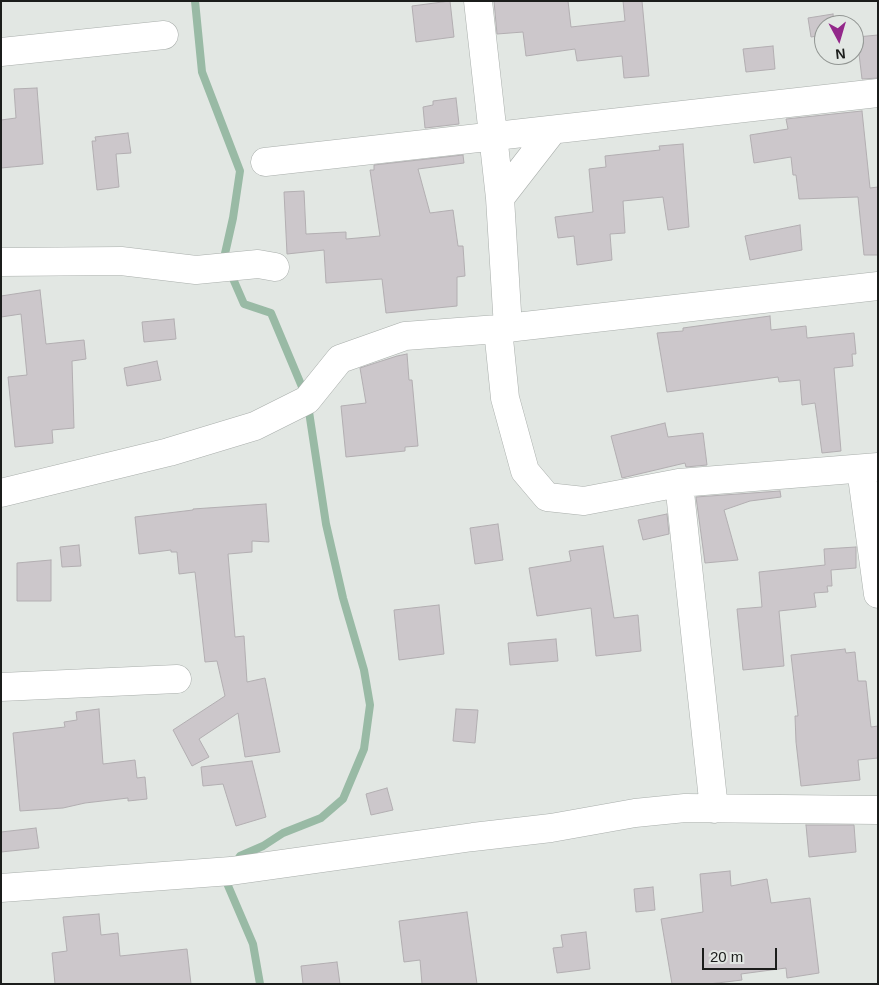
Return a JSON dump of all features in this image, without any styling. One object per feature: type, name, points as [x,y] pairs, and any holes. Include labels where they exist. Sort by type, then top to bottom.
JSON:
[{"type":"street","points":[[478,1],[500,198],[505,398],[525,471],[547,497],[584,501],[679,483],[869,468],[878,594]]},
{"type":"street","points":[[1,52],[164,35]]},
{"type":"street","points":[[265,162],[494,138],[878,93]]},
{"type":"street","points":[[500,198],[552,131]]},
{"type":"street","points":[[1,262],[121,261],[196,270],[258,264],[275,266]]},
{"type":"street","points":[[1,493],[170,452],[255,426],[307,400],[340,359],[405,336],[503,329],[878,286]]},
{"type":"street","points":[[679,483],[714,809]]},
{"type":"street","points":[[1,687],[178,680]]},
{"type":"street","points":[[1,888],[231,871],[473,837],[552,828],[635,813],[714,809],[878,810]]},
{"type":"building","points":[[450,1],[454,37],[416,42],[412,6]]},
{"type":"building","points":[[494,1],[568,1],[571,27],[625,21],[623,1],[642,1],[649,76],[624,78],[622,56],[577,61],[575,49],[526,56],[523,32],[497,34]]},
{"type":"building","points":[[814,17],[814,37],[811,37],[808,18]]},
{"type":"building","points":[[878,35],[878,78],[862,79],[860,65],[864,65],[864,36]]},
{"type":"building","points":[[773,46],[775,69],[746,72],[743,49]]},
{"type":"building","points":[[37,88],[43,164],[1,168],[1,120],[16,118],[14,89]]},
{"type":"building","points":[[456,98],[459,124],[425,128],[423,107],[433,105],[433,101]]},
{"type":"building","points":[[862,111],[870,188],[878,187],[878,255],[864,255],[858,197],[799,199],[796,175],[793,175],[791,157],[754,163],[750,135],[788,129],[786,119]]},
{"type":"building","points":[[128,133],[131,153],[116,154],[119,187],[97,190],[92,141],[96,141],[95,137]]},
{"type":"building","points":[[683,144],[689,227],[668,230],[663,197],[623,201],[625,233],[610,234],[612,260],[577,265],[574,236],[558,238],[555,217],[593,212],[589,169],[606,167],[605,156],[660,150],[659,146]]},
{"type":"building","points":[[463,155],[464,163],[418,169],[430,213],[453,210],[458,246],[463,246],[465,276],[457,277],[457,306],[386,313],[382,279],[326,283],[324,250],[287,254],[284,192],[304,191],[306,234],[346,232],[346,239],[380,236],[370,170],[374,170],[374,165]]},
{"type":"building","points":[[800,225],[802,250],[750,260],[745,236]]},
{"type":"building","points":[[40,290],[46,344],[84,340],[86,359],[72,361],[74,428],[52,430],[53,443],[15,447],[8,377],[27,375],[21,314],[1,317],[1,296]]},
{"type":"building","points":[[770,316],[771,330],[806,326],[807,338],[854,333],[856,354],[852,354],[853,366],[834,368],[841,451],[822,453],[815,403],[802,405],[800,380],[779,382],[778,377],[667,392],[657,333],[683,331],[683,328]]},
{"type":"building","points":[[174,319],[176,339],[144,342],[142,322]]},
{"type":"building","points":[[407,354],[409,380],[412,380],[418,446],[405,447],[405,451],[346,457],[341,406],[366,403],[360,368]]},
{"type":"building","points":[[157,361],[161,380],[127,386],[124,368]]},
{"type":"building","points":[[665,423],[668,437],[703,433],[707,465],[686,467],[685,463],[622,478],[611,436]]},
{"type":"building","points":[[780,491],[781,497],[750,501],[724,510],[738,560],[705,563],[696,497]]},
{"type":"building","points":[[266,504],[269,542],[252,541],[252,552],[228,554],[235,637],[244,636],[247,682],[265,678],[280,752],[245,757],[238,713],[199,739],[209,757],[192,766],[173,730],[225,696],[217,661],[205,662],[195,572],[179,574],[177,552],[171,552],[171,550],[139,554],[135,517],[193,509]]},
{"type":"building","points":[[667,514],[669,534],[643,540],[638,520]]},
{"type":"building","points":[[498,524],[503,560],[475,564],[470,528]]},
{"type":"building","points":[[79,545],[81,566],[62,567],[60,547]]},
{"type":"building","points":[[603,546],[614,618],[638,615],[641,651],[596,656],[591,608],[537,616],[529,568],[571,561],[569,551]]},
{"type":"building","points":[[856,547],[856,568],[831,570],[832,586],[827,586],[828,592],[814,593],[816,607],[779,611],[784,666],[743,670],[737,609],[762,607],[759,572],[825,565],[824,549]]},
{"type":"building","points":[[51,560],[51,601],[17,601],[17,563]]},
{"type":"building","points":[[439,605],[444,654],[399,660],[394,610]]},
{"type":"building","points":[[556,639],[558,661],[510,665],[508,643]]},
{"type":"building","points":[[845,649],[846,653],[855,652],[858,681],[866,681],[871,727],[878,726],[878,758],[858,760],[860,780],[801,786],[796,742],[795,716],[798,716],[791,655]]},
{"type":"building","points":[[99,709],[103,764],[135,760],[137,778],[145,777],[147,799],[128,801],[128,798],[85,803],[63,808],[20,811],[13,733],[65,727],[64,722],[77,720],[76,712]]},
{"type":"building","points":[[456,709],[478,710],[475,743],[453,741]]},
{"type":"building","points":[[252,761],[266,817],[236,826],[223,784],[203,786],[201,767]]},
{"type":"building","points":[[387,788],[393,810],[371,815],[366,794]]},
{"type":"building","points":[[806,825],[854,825],[856,852],[809,857]]},
{"type":"building","points":[[36,828],[39,848],[1,852],[1,832]]},
{"type":"building","points":[[730,871],[731,886],[767,879],[771,903],[810,898],[819,973],[787,978],[786,968],[741,974],[742,980],[709,984],[672,984],[661,919],[703,912],[700,874]]},
{"type":"building","points":[[653,887],[655,910],[636,912],[634,889]]},
{"type":"building","points":[[467,912],[477,984],[422,984],[420,960],[404,962],[399,921]]},
{"type":"building","points":[[99,914],[101,935],[118,933],[120,956],[187,949],[191,984],[55,984],[52,953],[67,951],[63,917]]},
{"type":"building","points":[[586,932],[590,969],[557,973],[553,948],[563,947],[561,935]]},
{"type":"building","points":[[337,962],[340,984],[303,984],[301,966]]},
{"type":"waterway","points":[[195,1],[202,72],[240,171],[233,218],[224,258],[244,304],[271,313],[305,394]]},
{"type":"waterway","points":[[235,864],[240,856],[263,846],[283,833],[321,818],[343,799],[364,749],[370,705],[364,670],[343,598],[326,524],[308,405]]},
{"type":"waterway","points":[[228,876],[226,881],[253,944],[260,984]]}]
